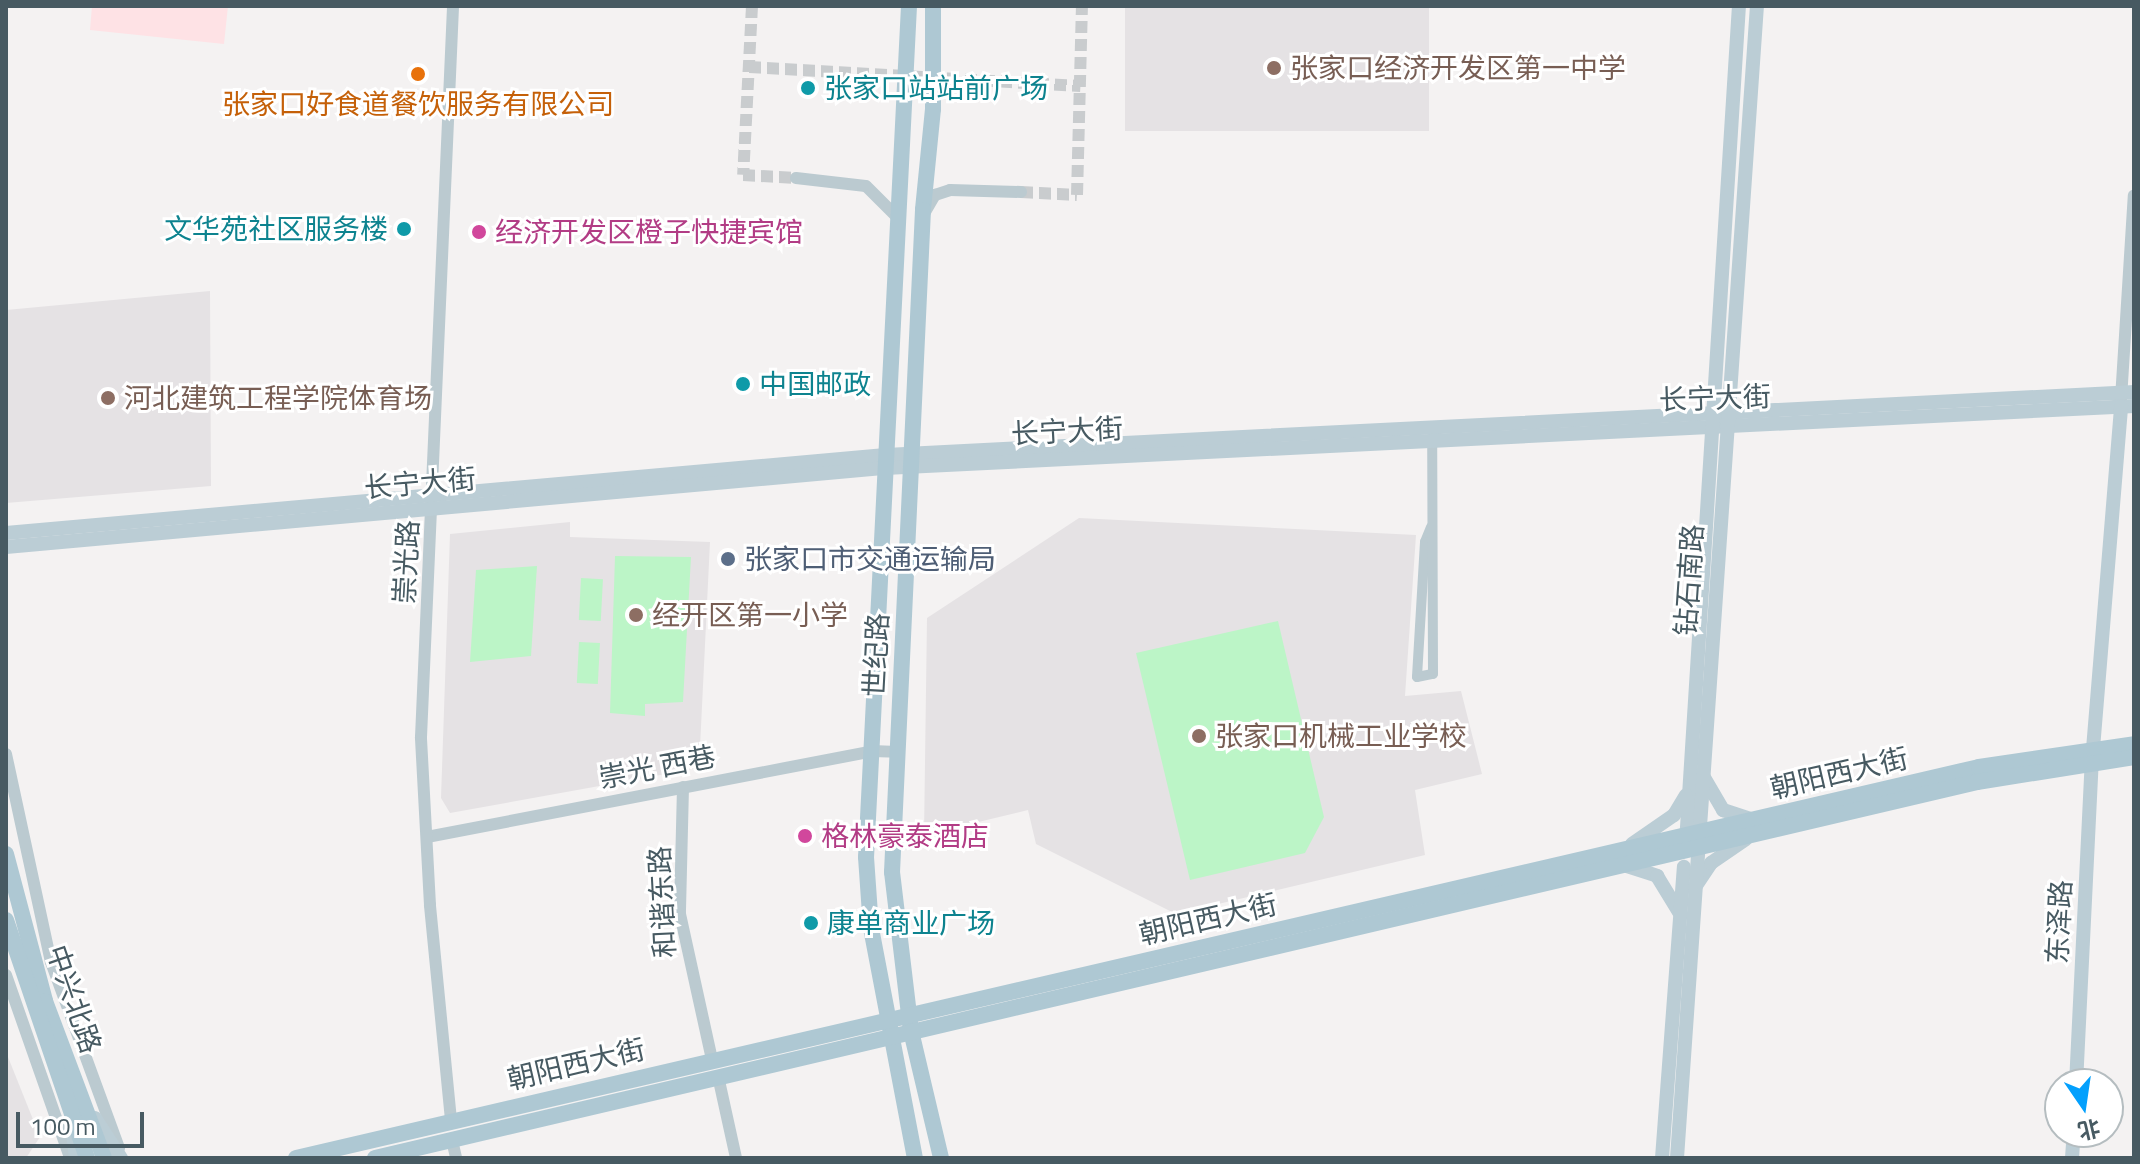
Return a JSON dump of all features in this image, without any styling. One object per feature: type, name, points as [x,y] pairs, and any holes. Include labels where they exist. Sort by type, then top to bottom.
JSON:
[{"type":"main road","name":"钻石南路","points":[[1662,1158],[1680,916],[1701,769],[1739,6]]},
{"type":"main road","name":"钻石南路","points":[[1677,1158],[1692,895],[1690,783],[1757,6]]},
{"type":"main road","points":[[909,14],[932,14]]},
{"type":"main road","name":"世纪路","points":[[909,14],[867,868],[887,1028],[915,1158]]},
{"type":"main road","name":"世纪路","points":[[932,14],[933,109],[922,225],[892,872],[910,1023],[941,1158]]},
{"type":"main road","points":[[897,224],[922,225]]},
{"type":"main road","name":"长宁大街","points":[[911,460],[2127,399]]},
{"type":"main road","name":"东泽路","points":[[2077,1068],[2093,755],[2127,399]]},
{"type":"main road","name":"长宁大街","points":[[6,547],[886,461],[1432,437],[1720,418]]},
{"type":"main road","name":"长宁大街","points":[[6,533],[433,503]]},
{"type":"main road","name":"朝阳西大街","points":[[2093,755],[2134,744]]},
{"type":"main road","name":"朝阳西大街","points":[[296,1158],[712,1060],[910,1023],[1618,859],[1755,827],[1979,767],[2093,755],[2134,757]]},
{"type":"main road","points":[[1692,895],[1711,863],[1755,827],[1723,810],[1706,788],[1701,769]]},
{"type":"main road","points":[[1618,859],[1674,815],[1690,783]]},
{"type":"main road","name":"中兴北路","points":[[6,854],[87,1158]]},
{"type":"main road","points":[[1618,859],[1650,870],[1670,890],[1680,916]]},
{"type":"main road","name":"中兴北路","points":[[6,920],[73,1097],[104,1158]]},
{"type":"main road","name":"朝阳西大街","points":[[375,1158],[718,1076],[887,1028]]},
{"type":"main road","points":[[73,1097],[122,1158]]},
{"type":"main road","points":[[73,1097],[76,1158]]},
{"type":"street","name":"崇光路","points":[[451,1120],[421,737],[453,6]]},
{"type":"street","points":[[796,178],[866,186],[897,224]]},
{"type":"street","points":[[922,225],[930,200],[950,190],[1021,192]]},
{"type":"street","points":[[2127,399],[2134,195]]},
{"type":"street","points":[[1431,527],[1425,542],[1417,677],[1433,674],[1432,437]]},
{"type":"street","name":"崇光 西巷","points":[[427,837],[872,751],[897,752]]},
{"type":"street","points":[[6,754],[51,962],[122,1158]]},
{"type":"street","name":"和谐东路","points":[[683,787],[680,914],[712,1060]]},
{"type":"street","points":[[6,975],[70,1158]]},
{"type":"street","points":[[718,1076],[736,1158]]},
{"type":"street","points":[[452,1140],[456,1158]]},
{"type":"shaded area","points":[[92,6],[228,6],[224,44],[90,30]]},
{"type":"shaded area","name":"张家口经济开发区第一中学","points":[[1125,6],[1429,6],[1429,131],[1125,131]]},
{"type":"shaded area","name":"河北建筑工程学院体育场","points":[[210,291],[211,486],[6,503],[6,310]]},
{"type":"shaded area","name":"张家口机械工业学校","points":[[1079,518],[1416,535],[1405,696],[1461,691],[1482,774],[1415,790],[1425,855],[1176,914],[1036,844],[1028,810],[924,835],[927,618]]},
{"type":"shaded area","name":"经开区第一小学","points":[[570,522],[570,537],[710,542],[699,768],[450,813],[441,798],[450,534]]},
{"type":"shaded area","points":[[6,1052],[40,1137],[26,1158],[6,1158]]},
{"type":"green space","points":[[615,556],[691,557],[683,702],[645,704],[645,716],[610,713]]},
{"type":"green space","points":[[537,566],[531,656],[470,662],[476,570]]},
{"type":"green space","points":[[581,578],[603,579],[601,621],[579,620]]},
{"type":"green space","points":[[1278,621],[1324,817],[1305,853],[1190,880],[1136,653]]},
{"type":"green space","points":[[579,642],[600,643],[598,684],[577,683]]},
{"type":"tunnel","points":[[752,6],[743,175],[796,178]]},
{"type":"tunnel","points":[[1021,192],[1077,195],[1082,6]]},
{"type":"tunnel","points":[[749,67],[1080,86]]},
{"type":"place","name":"张家口经济开发区第一中学","points":[[1274,68]]},
{"type":"place","name":"张家口好食道餐饮服务有限公司","points":[[418,74]]},
{"type":"place","name":"张家口站站前广场","points":[[808,88]]},
{"type":"place","name":"文华苑社区服务楼","points":[[404,229]]},
{"type":"place","name":"经济开发区橙子快捷宾馆","points":[[479,232]]},
{"type":"place","name":"中国邮政","points":[[743,384]]},
{"type":"place","name":"河北建筑工程学院体育场","points":[[108,398]]},
{"type":"place","name":"张家口市交通运输局","points":[[728,559]]},
{"type":"place","name":"经开区第一小学","points":[[636,615]]},
{"type":"place","name":"张家口机械工业学校","points":[[1199,736]]},
{"type":"place","name":"格林豪泰酒店","points":[[805,836]]},
{"type":"place","name":"康单商业广场","points":[[811,923]]}]
